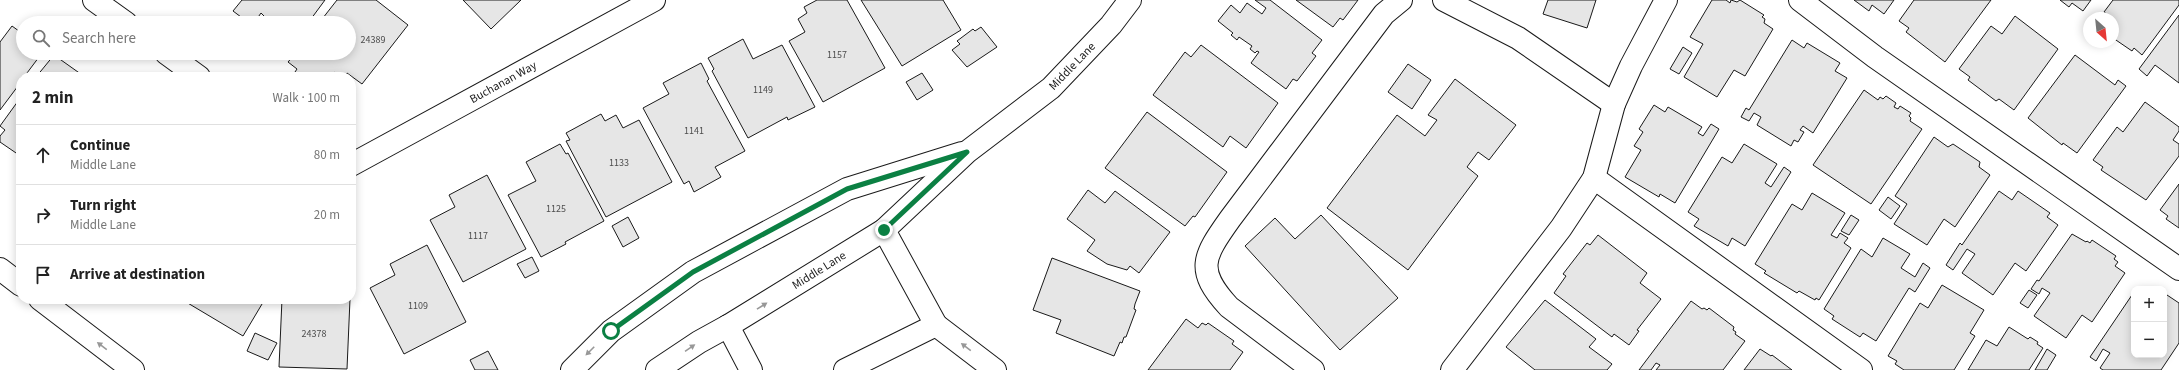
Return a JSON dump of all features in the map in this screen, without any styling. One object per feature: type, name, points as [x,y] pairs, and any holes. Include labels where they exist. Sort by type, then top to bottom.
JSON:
[{"type":"street","points":[[94,0],[116,16]]},
{"type":"street","name":"Buchanan Way","points":[[356,162],[654,0]]},
{"type":"street","name":"Middle Lane","points":[[657,370],[699,342],[728,326],[884,230],[967,152],[1051,88],[1111,25],[1130,0]]},
{"type":"street","points":[[1313,370],[1229,307],[1209,281],[1206,266],[1209,251],[1230,219],[1384,14],[1401,0]]},
{"type":"street","points":[[1444,0],[1518,38],[1614,104]]},
{"type":"street","points":[[1452,370],[1561,228],[1594,178],[1614,104],[1631,66],[1666,0]]},
{"type":"street","points":[[1800,0],[1875,56],[2179,269]]},
{"type":"street","points":[[176,60],[192,72]]},
{"type":"street","name":"Middle Lane","points":[[572,370],[611,331],[693,272],[847,189],[967,152]]},
{"type":"street","points":[[1594,178],[1623,196],[1861,370]]},
{"type":"street","points":[[884,230],[936,325],[995,370]]},
{"type":"street","points":[[0,269],[16,281]]},
{"type":"street","points":[[47,304],[133,370]]},
{"type":"street","points":[[845,370],[936,325]]},
{"type":"street","points":[[728,326],[751,370]]},
{"type":"building","points":[[242,0],[325,0],[313,16],[264,16],[261,13],[259,16],[240,16],[233,11]]},
{"type":"building","points":[[337,0],[376,0],[408,25],[362,84],[356,80],[356,72],[295,72],[297,69],[288,62],[290,60],[356,60],[356,16],[324,16]]},
{"type":"building","points":[[463,0],[521,0],[491,29]]},
{"type":"building","points":[[817,0],[847,0],[885,68],[823,102],[789,41],[805,32],[798,19],[807,13],[804,7]]},
{"type":"building","points":[[861,0],[943,0],[961,30],[902,66]]},
{"type":"building","points":[[1255,0],[1270,0],[1322,40],[1312,53],[1316,56],[1297,81],[1293,79],[1286,89],[1251,63],[1259,52],[1257,51],[1255,53],[1250,49],[1252,46],[1239,37],[1237,40],[1231,35],[1233,33],[1218,21],[1231,5],[1240,13],[1247,3],[1262,14],[1266,8]]},
{"type":"building","points":[[1296,0],[1358,0],[1343,20],[1340,18],[1333,27]]},
{"type":"building","points":[[1548,0],[1596,0],[1587,28],[1543,14]]},
{"type":"building","points":[[1712,0],[1726,0],[1730,3],[1731,0],[1737,2],[1740,0],[1764,15],[1762,17],[1765,19],[1764,23],[1773,29],[1745,76],[1734,70],[1717,97],[1684,77],[1703,44],[1690,37]]},
{"type":"building","points":[[1854,0],[1894,0],[1884,14],[1872,5],[1869,11]]},
{"type":"building","points":[[1914,0],[1991,0],[1945,62],[1906,32],[1909,28],[1899,21]]},
{"type":"building","points":[[2060,0],[2091,0],[2083,11],[2072,3],[2069,7]]},
{"type":"building","points":[[2113,0],[2179,0],[2179,5],[2142,55],[2134,48],[2132,51],[2119,42],[2119,12],[2104,12]]},
{"type":"building","points":[[2179,15],[2179,83],[2155,65],[2147,76],[2139,69]]},
{"type":"building","points":[[2015,16],[2058,49],[2014,110],[1999,99],[1996,101],[1968,80],[1970,77],[1959,69],[1991,26],[2002,34]]},
{"type":"building","points":[[12,26],[16,29],[16,60],[37,60],[28,72],[16,72],[16,89],[0,110],[0,42]]},
{"type":"building","points":[[981,27],[997,47],[967,67],[952,50],[960,44],[957,41],[973,29],[975,31]]},
{"type":"building","points":[[743,39],[753,59],[782,45],[815,107],[788,120],[787,117],[748,138],[712,71],[714,69],[708,58]]},
{"type":"building","points":[[1792,40],[1804,48],[1807,43],[1840,63],[1835,71],[1847,78],[1813,133],[1803,126],[1800,130],[1804,132],[1798,142],[1794,140],[1791,146],[1757,125],[1761,117],[1754,113],[1749,121],[1741,117],[1746,108],[1749,110]]},
{"type":"building","points":[[1201,45],[1278,103],[1246,148],[1230,136],[1223,147],[1153,95],[1185,52],[1191,57]]},
{"type":"building","points":[[1683,47],[1692,53],[1679,74],[1670,69]]},
{"type":"building","points":[[2075,55],[2115,85],[2118,80],[2126,86],[2077,153],[2063,143],[2062,145],[2028,118]]},
{"type":"building","points":[[50,60],[61,60],[78,72],[40,72]]},
{"type":"building","points":[[701,63],[709,79],[707,81],[745,151],[715,167],[721,177],[694,192],[689,181],[684,184],[643,108],[669,94],[663,83]]},
{"type":"building","points":[[1408,64],[1431,80],[1412,109],[1388,92]]},
{"type":"building","points":[[922,73],[933,90],[917,100],[906,82]]},
{"type":"building","points":[[1455,79],[1516,125],[1489,160],[1478,152],[1467,167],[1478,176],[1408,270],[1327,208],[1397,115],[1425,136],[1437,120],[1428,115]]},
{"type":"building","points":[[1864,90],[1878,100],[1880,97],[1883,99],[1886,96],[1896,103],[1894,107],[1898,109],[1900,106],[1911,113],[1909,116],[1911,118],[1910,121],[1922,129],[1871,204],[1813,165]]},
{"type":"building","points":[[2145,102],[2179,127],[2179,131],[2173,140],[2179,144],[2179,156],[2146,200],[2101,170],[2103,167],[2093,160],[2117,127],[2123,132]]},
{"type":"building","points":[[16,104],[16,153],[0,142],[0,136],[5,130],[0,126]]},
{"type":"building","points":[[1654,105],[1665,112],[1668,107],[1702,127],[1698,133],[1703,136],[1711,124],[1719,129],[1675,203],[1660,194],[1659,197],[1625,177],[1641,150],[1634,146],[1643,132],[1639,129]]},
{"type":"building","points":[[1147,112],[1227,172],[1195,217],[1193,216],[1185,226],[1105,168]]},
{"type":"building","points":[[601,114],[605,121],[616,115],[623,128],[639,120],[672,182],[606,217],[566,141],[570,140],[566,133]]},
{"type":"building","points":[[1934,137],[1948,147],[1953,144],[1980,162],[1979,167],[1990,175],[1955,227],[1944,219],[1927,245],[1894,224],[1907,204],[1895,196]]},
{"type":"building","points":[[560,144],[566,154],[568,153],[604,221],[541,257],[508,195],[536,181],[526,162]]},
{"type":"building","points":[[1744,144],[1777,164],[1765,183],[1771,187],[1784,167],[1791,172],[1745,246],[1732,238],[1728,246],[1694,226],[1699,219],[1688,212],[1722,157],[1732,163]]},
{"type":"building","points":[[487,175],[526,249],[463,282],[430,220],[455,207],[449,195]]},
{"type":"building","points":[[2179,184],[2179,228],[2166,219],[2168,216],[2160,210]]},
{"type":"building","points":[[1088,190],[1105,203],[1115,191],[1170,232],[1139,273],[1130,266],[1127,270],[1107,264],[1087,251],[1095,240],[1067,219]]},
{"type":"building","points":[[1999,191],[2012,200],[2018,191],[2050,213],[2047,217],[2058,225],[2026,271],[2015,263],[1993,295],[1962,273],[1975,254],[1967,249],[1953,270],[1946,265],[1960,243],[1962,245]]},
{"type":"building","points":[[1812,193],[1845,213],[1831,235],[1837,238],[1840,233],[1848,238],[1844,243],[1851,248],[1819,300],[1816,298],[1815,300],[1799,291],[1797,293],[1764,273],[1766,271],[1755,264],[1792,204],[1802,210]]},
{"type":"building","points":[[1888,197],[1900,206],[1891,219],[1879,210]]},
{"type":"building","points":[[1321,215],[1398,298],[1340,350],[1245,246],[1275,218],[1295,239]]},
{"type":"building","points":[[1851,215],[1859,220],[1849,235],[1841,231]]},
{"type":"building","points":[[628,217],[639,238],[623,247],[612,226]]},
{"type":"building","points":[[2072,234],[2086,242],[2087,241],[2090,243],[2092,240],[2116,256],[2114,259],[2118,262],[2115,266],[2125,273],[2092,322],[2082,315],[2066,338],[2034,316],[2050,293],[2042,288],[2039,294],[2031,289],[2037,280],[2039,281]]},
{"type":"building","points":[[1598,235],[1647,273],[1640,283],[1661,299],[1637,330],[1639,331],[1629,345],[1614,334],[1612,337],[1554,293],[1566,276],[1563,274],[1587,243],[1590,245]]},
{"type":"building","points":[[1883,238],[1910,254],[1901,268],[1915,277],[1923,263],[1930,268],[1915,292],[1909,288],[1876,341],[1863,333],[1860,337],[1832,319],[1834,316],[1824,309],[1861,249],[1872,257]]},
{"type":"building","points":[[427,245],[466,322],[404,354],[370,288],[395,275],[390,264]]},
{"type":"building","points":[[532,257],[539,271],[525,278],[517,264]]},
{"type":"building","points":[[1052,258],[1140,291],[1135,304],[1134,309],[1136,310],[1126,337],[1124,337],[1122,343],[1120,342],[1114,356],[1056,333],[1061,320],[1033,310]]},
{"type":"building","points":[[1942,285],[1984,310],[1970,333],[1975,336],[1954,370],[1904,370],[1895,364],[1897,361],[1888,356],[1920,303],[1928,308]]},
{"type":"building","points":[[2029,290],[2037,295],[2028,308],[2020,303]]},
{"type":"building","points":[[2167,295],[2179,303],[2179,343],[2161,370],[2103,370],[2100,368],[2110,353],[2103,349],[2096,361],[2090,357],[2131,296],[2131,358],[2167,358]]},
{"type":"building","points":[[1545,300],[1596,339],[1589,347],[1612,364],[1607,370],[1535,370],[1506,347]]},
{"type":"building","points":[[1691,301],[1702,309],[1704,308],[1707,310],[1709,308],[1734,327],[1733,330],[1736,332],[1735,334],[1745,341],[1723,370],[1656,370],[1660,365],[1656,363],[1651,370],[1639,370]]},
{"type":"building","points":[[189,304],[262,304],[243,336]]},
{"type":"building","points":[[282,304],[350,304],[347,369],[279,367]]},
{"type":"building","points":[[1186,319],[1198,328],[1202,323],[1206,325],[1208,323],[1234,341],[1232,344],[1243,352],[1230,370],[1148,370]]},
{"type":"building","points":[[2009,327],[2028,339],[2030,337],[2038,342],[2037,344],[2043,348],[2029,370],[1968,370],[1986,340],[1997,346]]},
{"type":"building","points":[[255,333],[277,343],[268,360],[247,351]]},
{"type":"building","points":[[1760,349],[1771,356],[1772,355],[1792,370],[1744,370]]},
{"type":"building","points":[[2047,349],[2056,355],[2047,370],[2035,370]]},
{"type":"building","points":[[488,351],[498,370],[475,370],[470,360]]},
{"type":"route","points":[[611,331],[693,272],[847,189],[967,152],[884,230]]}]
